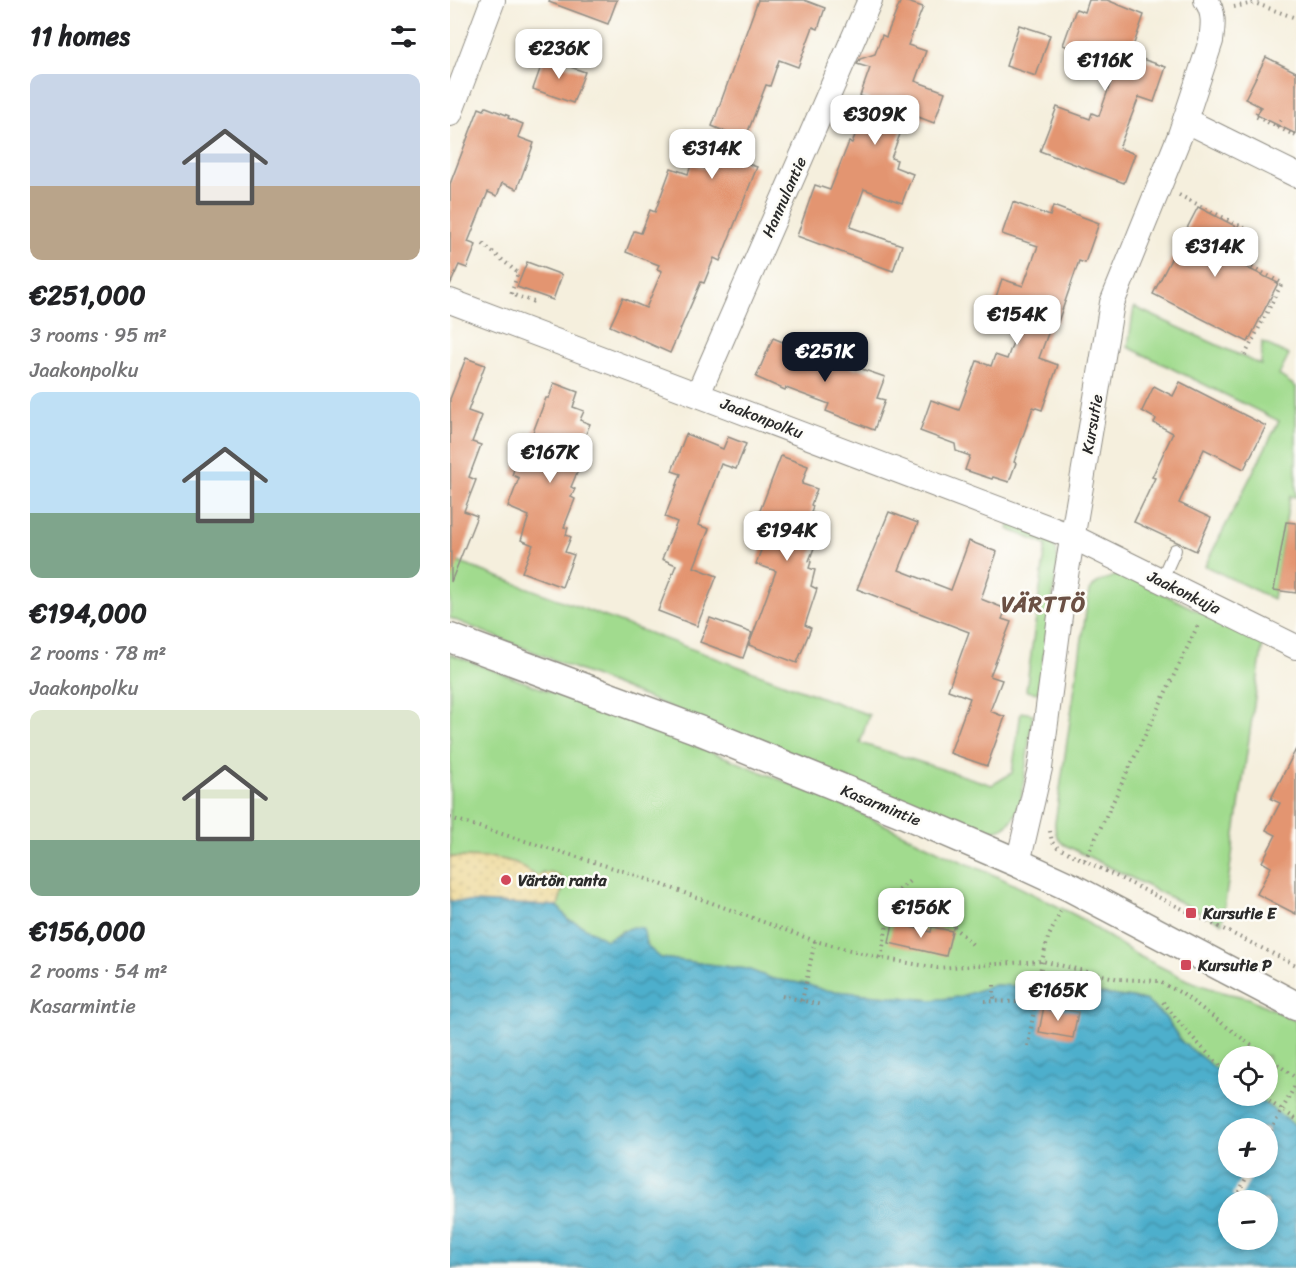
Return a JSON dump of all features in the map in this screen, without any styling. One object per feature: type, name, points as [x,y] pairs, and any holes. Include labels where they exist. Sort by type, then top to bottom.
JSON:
[{"type":"street","points":[[450,114],[493,0]]},
{"type":"street","name":"Hannulantie","points":[[698,394],[870,0]]},
{"type":"street","name":"Kursutie","points":[[1018,863],[1040,768],[1073,537],[1112,303],[1185,120],[1211,41],[1219,4]]},
{"type":"street","points":[[1185,120],[1296,175]]},
{"type":"street","name":"Jaakonpolku","points":[[450,301],[1073,537]]},
{"type":"street","name":"Jaakonkuja","points":[[1073,537],[1296,647]]},
{"type":"street","name":"Kasarmintie","points":[[450,638],[701,731],[1018,863],[1072,888],[1296,1006]]},
{"type":"lane","points":[[1161,581],[1176,550]]},
{"type":"path","points":[[1219,4],[1254,3],[1296,18]]},
{"type":"path","points":[[1219,4],[1236,16]]},
{"type":"path","points":[[1260,107],[1255,116],[1295,133]]},
{"type":"path","points":[[1277,127],[1282,118]]},
{"type":"path","points":[[1173,192],[1250,231],[1235,260],[1282,283],[1245,355]]},
{"type":"path","points":[[483,244],[518,273],[511,294],[537,303]]},
{"type":"path","points":[[1028,1046],[1048,938],[1072,888],[1086,871],[1085,860],[1208,604]]},
{"type":"path","points":[[450,818],[636,875],[815,940],[881,957],[937,968],[1042,961],[1119,979],[1158,981],[1181,993],[1253,1046]]},
{"type":"path","points":[[1085,860],[1296,965]]},
{"type":"path","points":[[881,957],[892,896],[912,879]]},
{"type":"path","points":[[932,923],[940,892]]},
{"type":"path","points":[[954,927],[960,900]]},
{"type":"path","points":[[889,916],[928,925],[932,923],[954,927],[973,945]]},
{"type":"path","points":[[802,1000],[815,940]]},
{"type":"path","points":[[994,985],[994,1002]]},
{"type":"path","points":[[782,996],[822,1005]]},
{"type":"path","points":[[985,1001],[1018,1002]]},
{"type":"path","points":[[1163,1002],[1188,1033],[1218,1063]]},
{"type":"path","points":[[1278,1064],[1296,1078]]},
{"type":"path","points":[[1278,1118],[1296,1084]]},
{"type":"path","points":[[1275,1106],[1296,1119]]},
{"type":"green space","points":[[1134,307],[1261,365],[1262,342],[1289,355],[1279,375],[1296,387],[1296,497],[1290,496],[1273,599],[1205,566],[1279,421],[1128,347]]},
{"type":"green space","points":[[1010,523],[1050,541],[1056,549],[1058,562],[1038,693],[1026,691],[1046,545],[1008,529]]},
{"type":"green space","points":[[450,559],[869,715],[860,743],[992,785],[1012,773],[1021,712],[1033,714],[1018,810],[1009,823],[998,830],[973,830],[450,618]]},
{"type":"green space","points":[[1119,574],[1263,643],[1222,923],[1063,844],[1056,835],[1055,823],[1089,591],[1097,583]]},
{"type":"green space","points":[[450,654],[730,759],[854,810],[1077,916],[1135,954],[1187,980],[1221,992],[1249,998],[1296,1021],[1296,1126],[1268,1106],[1278,1106],[1278,1046],[1218,1046],[1218,1070],[1182,1042],[1165,1017],[1145,1000],[1064,988],[994,985],[959,997],[932,1000],[823,990],[806,984],[773,979],[747,969],[661,958],[650,949],[645,941],[623,930],[606,941],[568,920],[558,906],[564,883],[543,872],[536,877],[516,863],[505,860],[450,857]]},
{"type":"sand","name":"Värtön ranta","points":[[450,857],[494,858],[516,863],[536,876],[550,872],[559,875],[564,882],[558,906],[450,901]]},
{"type":"water","points":[[450,901],[558,906],[568,920],[606,940],[632,927],[642,928],[647,945],[661,958],[747,969],[773,979],[806,984],[823,990],[932,1000],[959,997],[994,985],[1064,988],[1145,1000],[1165,1017],[1182,1042],[1218,1070],[1218,1106],[1268,1106],[1296,1126],[1296,1268],[450,1268]]},
{"type":"pier","points":[[1241,1178],[1250,1178],[1244,1190],[1235,1190]]},
{"type":"building","points":[[550,0],[617,0],[608,24],[549,2]]},
{"type":"building","points":[[758,0],[804,0],[825,8],[818,29],[813,27],[798,67],[779,60],[770,86],[766,85],[737,160],[757,167],[720,261],[714,258],[670,353],[610,326],[623,298],[646,308],[662,271],[657,269],[659,265],[626,252],[634,231],[641,233],[650,210],[655,212],[671,168],[688,174],[692,163],[712,171],[726,132],[712,126]]},
{"type":"building","points":[[901,0],[923,7],[908,45],[926,51],[915,81],[945,92],[934,123],[908,113],[891,158],[897,160],[895,167],[913,174],[902,203],[864,189],[850,227],[902,245],[893,271],[797,236],[815,185],[830,190],[869,99],[860,96],[870,68],[857,64],[860,59],[875,54],[882,35],[886,37]]},
{"type":"building","points":[[1089,0],[1107,0],[1144,15],[1130,55],[1166,67],[1154,102],[1139,97],[1119,148],[1135,154],[1124,183],[1040,151],[1057,107],[1090,119],[1092,113],[1099,116],[1117,64],[1063,45],[1076,9],[1085,12]]},
{"type":"building","points":[[1019,25],[1050,35],[1036,76],[1006,66]]},
{"type":"building","points":[[1266,57],[1296,72],[1296,134],[1257,115],[1261,107],[1245,99]]},
{"type":"building","points":[[544,58],[585,72],[573,103],[533,89]]},
{"type":"building","points":[[486,107],[523,124],[518,137],[534,143],[517,189],[502,183],[497,196],[488,192],[468,242],[476,245],[467,268],[459,265],[450,285],[450,184],[479,108],[484,110]]},
{"type":"building","points":[[1013,202],[1050,216],[1053,206],[1099,223],[1085,263],[1079,261],[1058,322],[1053,320],[1039,358],[1058,365],[1042,410],[1033,407],[1009,482],[965,470],[970,456],[956,451],[955,444],[920,431],[931,400],[959,410],[977,361],[991,366],[995,355],[1007,359],[1021,320],[992,309],[1002,279],[1023,286],[1038,246],[1002,234]]},
{"type":"building","points":[[1198,207],[1245,231],[1231,260],[1278,283],[1248,342],[1153,294]]},
{"type":"building","points":[[527,262],[562,275],[553,300],[517,287]]},
{"type":"building","points":[[773,338],[839,365],[840,363],[856,369],[856,367],[885,377],[877,398],[885,400],[874,430],[826,411],[829,404],[786,388],[785,390],[756,377]]},
{"type":"building","points":[[466,358],[485,365],[468,411],[482,416],[472,442],[481,445],[469,477],[476,480],[464,511],[477,516],[451,582],[450,399]]},
{"type":"building","points":[[1180,382],[1266,426],[1244,469],[1204,449],[1179,503],[1211,518],[1196,551],[1134,522],[1173,433],[1154,423],[1156,419],[1142,411],[1154,386],[1173,396]]},
{"type":"building","points":[[554,383],[578,392],[573,407],[584,411],[580,420],[590,424],[573,466],[579,468],[571,487],[575,489],[571,497],[575,499],[564,527],[568,528],[566,535],[571,537],[565,552],[574,555],[562,587],[522,572],[533,545],[521,540],[529,516],[508,507],[519,478],[512,475],[527,433],[532,435]]},
{"type":"building","points":[[686,434],[723,449],[728,437],[746,444],[736,469],[721,464],[698,525],[709,529],[694,567],[717,576],[697,626],[658,611],[676,565],[662,559],[677,522],[665,517],[681,474],[672,471]]},
{"type":"building","points":[[781,456],[808,466],[802,484],[817,489],[811,512],[817,515],[811,531],[819,535],[809,561],[811,562],[809,568],[815,570],[811,586],[817,589],[805,625],[811,628],[797,663],[749,645],[776,571],[756,564],[765,539],[751,534]]},
{"type":"building","points":[[889,512],[918,523],[899,570],[951,590],[969,541],[997,552],[981,599],[1006,609],[1002,619],[1011,622],[990,676],[1002,680],[990,711],[1005,717],[987,766],[950,753],[970,698],[948,690],[969,632],[857,589]]},
{"type":"building","points":[[1286,522],[1296,523],[1296,593],[1274,590]]},
{"type":"building","points":[[710,618],[752,633],[743,658],[700,642]]},
{"type":"building","points":[[1296,749],[1296,914],[1257,894],[1271,867],[1262,862],[1276,835],[1266,830],[1280,803],[1271,799]]},
{"type":"building","points":[[893,923],[931,932],[932,927],[952,931],[946,956],[889,943]]},
{"type":"building","points":[[1044,1006],[1078,1012],[1073,1038],[1039,1032]]},
{"type":"place","name":"Värtön ranta","points":[[506,880]]},
{"type":"place","name":"Kursutie E","points":[[1191,913]]},
{"type":"place","name":"Kursutie P","points":[[1186,965]]},
{"type":"district","name":"VÄRTTÖ","points":[[1044,604]]}]
